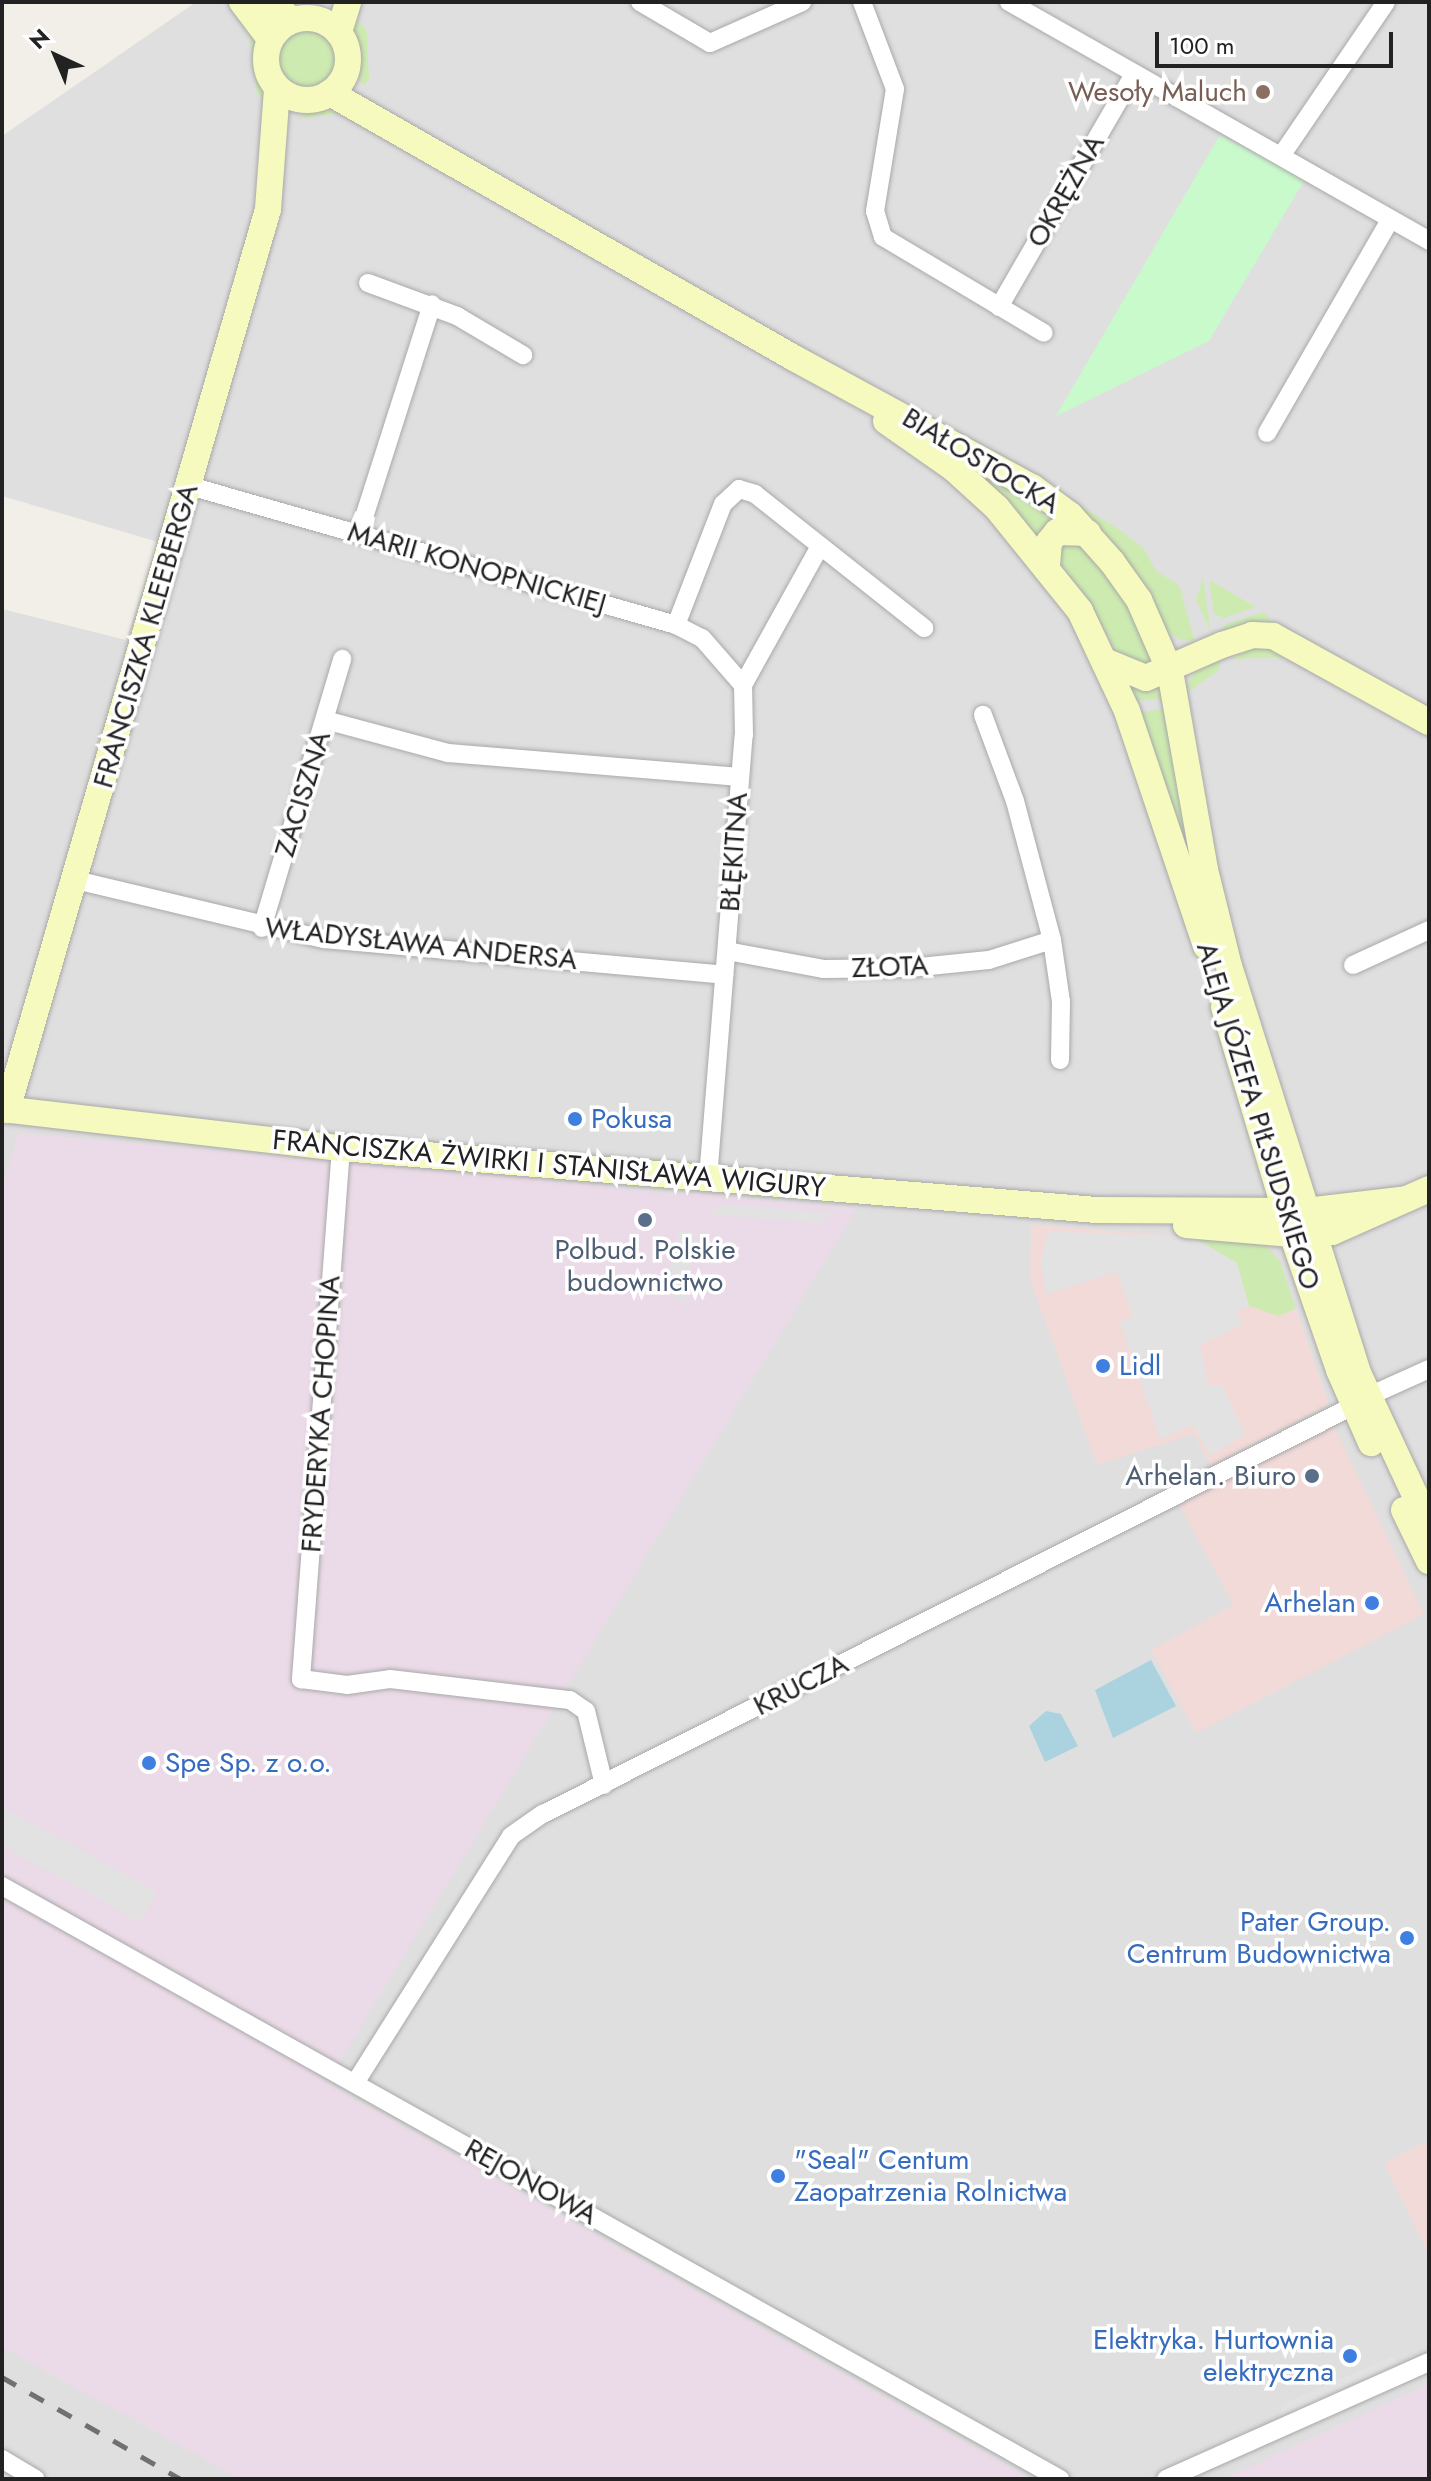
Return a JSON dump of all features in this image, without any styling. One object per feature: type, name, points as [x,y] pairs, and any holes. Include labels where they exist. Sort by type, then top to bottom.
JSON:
[{"type":"main road","points":[[242,2],[270,39]]},
{"type":"main road","points":[[270,2],[312,13],[339,32],[348,53],[338,84],[303,100],[277,88],[265,65],[270,39],[312,13]]},
{"type":"main road","points":[[339,32],[348,2]]},
{"type":"main road","name":"BIAŁOSTOCKA","points":[[338,84],[381,118],[794,358],[1032,487],[1088,533],[1126,579],[1157,636]]},
{"type":"main road","name":"FRANCISZKA KLEEBERGA","points":[[4,1116],[76,880],[268,209],[277,88]]},
{"type":"main road","name":"FRANCISZKA KLEEBERGA","points":[[274,142],[303,100]]},
{"type":"main road","name":"BIAŁOSTOCKA","points":[[794,358],[953,468],[1047,565],[1107,662]]},
{"type":"main road","points":[[1047,565],[1049,542],[1057,532],[1088,533]]},
{"type":"main road","points":[[1107,662],[1142,678],[1170,671],[1210,650],[1252,635],[1273,636],[1429,722]]},
{"type":"main road","points":[[1157,636],[1210,650]]},
{"type":"main road","name":"ALEJA JÓZEFA PIŁSUDSKIEGO","points":[[1157,636],[1170,671],[1214,912],[1299,1223]]},
{"type":"main road","name":"ALEJA JÓZEFA PIŁSUDSKIEGO","points":[[1107,662],[1196,913],[1361,1401],[1429,1561]]},
{"type":"main road","name":"FRANCISZKA ŻWIRKI I STANISŁAWA WIGURY","points":[[4,1116],[341,1148],[1146,1214],[1299,1223],[1342,1229],[1417,1194]]},
{"type":"main road","name":"ALEJA JÓZEFA PIŁSUDSKIEGO","points":[[1361,1401],[1429,1525]]},
{"type":"street","points":[[640,2],[710,43],[802,2]]},
{"type":"street","points":[[862,2],[895,89],[877,224],[898,249],[1044,333]]},
{"type":"street","points":[[1009,2],[1429,241]]},
{"type":"street","points":[[1281,156],[1386,2]]},
{"type":"street","name":"OKRĘŻNA","points":[[999,307],[1134,74]]},
{"type":"street","points":[[1267,433],[1390,220]]},
{"type":"street","points":[[368,283],[432,304],[523,355]]},
{"type":"street","points":[[359,533],[432,304]]},
{"type":"street","name":"MARII KONOPNICKIEJ","points":[[190,486],[676,625],[721,655],[743,685]]},
{"type":"street","points":[[676,625],[731,493],[739,489],[755,494],[924,628]]},
{"type":"street","name":"BŁĘKITNA","points":[[708,1178],[740,777],[743,685],[820,546]]},
{"type":"street","name":"ZACISZNA","points":[[262,928],[342,659]]},
{"type":"street","points":[[983,715],[1015,801],[1052,940],[1061,1002],[1060,1060]]},
{"type":"street","points":[[325,720],[448,753],[740,777]]},
{"type":"street","name":"WŁADYSŁAWA ANDERSA","points":[[76,880],[262,928],[324,939],[724,975]]},
{"type":"street","points":[[1353,965],[1429,930]]},
{"type":"street","name":"ZŁOTA","points":[[727,951],[824,969],[910,968],[989,960],[1052,940]]},
{"type":"street","name":"FRYDERYKA CHOPINA","points":[[341,1148],[301,1679],[347,1685],[390,1679],[570,1700],[586,1711],[604,1785]]},
{"type":"street","name":"KRUCZA","points":[[355,2083],[511,1836],[604,1785],[1429,1369]]},
{"type":"street","name":"REJONOWA","points":[[2,1886],[1060,2479]]},
{"type":"street","points":[[1166,2479],[1429,2362]]},
{"type":"street","points":[[2,2459],[35,2479]]},
{"type":"shaded area","points":[[196,2],[1429,2],[1429,2479],[2,2479],[2,609],[126,640],[158,542],[2,496],[2,136]]},
{"type":"shaded area","points":[[18,1133],[857,1208],[327,2083],[1030,2479],[240,2479],[2,2347],[2,1189]]},
{"type":"shaded area","points":[[610,1176],[681,1184],[679,1195],[609,1188]]},
{"type":"shaded area","points":[[720,1204],[832,1213],[824,1223],[712,1215]]},
{"type":"shaded area","points":[[1031,1224],[1264,1244],[1280,1261],[1329,1404],[1210,1466],[1194,1434],[1097,1465],[1030,1279]]},
{"type":"shaded area","points":[[678,1230],[696,1233],[685,1304],[657,1287],[675,1258]]},
{"type":"shaded area","points":[[1048,1231],[1195,1238],[1237,1263],[1249,1306],[1236,1312],[1243,1324],[1200,1345],[1208,1385],[1222,1385],[1245,1435],[1210,1455],[1193,1425],[1160,1439],[1120,1322],[1133,1317],[1117,1272],[1046,1294],[1041,1260]]},
{"type":"shaded area","points":[[1333,1424],[1424,1614],[1196,1733],[1151,1650],[1234,1605],[1178,1503]]},
{"type":"shaded area","points":[[2,1807],[157,1892],[140,1922],[2,1845]]},
{"type":"shaded area","points":[[1429,2140],[1429,2255],[1384,2163]]},
{"type":"shaded area","points":[[1392,2357],[1402,2366],[1279,2417],[1284,2403]]},
{"type":"shaded area","points":[[1429,2384],[1429,2479],[1223,2479]]},
{"type":"green space","points":[[351,12],[367,31],[369,79],[364,86],[355,70]]},
{"type":"green space","points":[[248,25],[257,43],[257,66],[269,105],[257,93]]},
{"type":"green space","points":[[306,28],[328,36],[336,58],[328,80],[306,88],[284,80],[276,58],[284,36]]},
{"type":"green space","points":[[314,110],[328,110],[341,113],[298,119]]},
{"type":"green space","points":[[1220,135],[1305,179],[1209,341],[1056,416]]},
{"type":"green space","points":[[960,459],[1061,519],[1038,538]]},
{"type":"green space","points":[[1067,497],[1120,530],[1144,549],[1156,571],[1179,585],[1195,641],[1181,640],[1166,631]]},
{"type":"green space","points":[[1076,539],[1124,596],[1155,657],[1149,668],[1119,656],[1084,594],[1060,564],[1060,549]]},
{"type":"green space","points":[[1203,578],[1210,627],[1213,636],[1196,600]]},
{"type":"green space","points":[[1209,580],[1256,607],[1224,618],[1214,614]]},
{"type":"green space","points":[[1263,612],[1274,623],[1222,632],[1224,625]]},
{"type":"green space","points":[[1253,648],[1272,648],[1285,657],[1232,659]]},
{"type":"green space","points":[[1221,659],[1218,671],[1182,696],[1195,672]]},
{"type":"green space","points":[[1159,686],[1164,698],[1135,701],[1130,688]]},
{"type":"green space","points":[[1166,709],[1193,869],[1140,712]]},
{"type":"green space","points":[[1195,1238],[1264,1244],[1280,1261],[1296,1309],[1278,1316],[1249,1306],[1236,1263]]},
{"type":"water","points":[[1151,1660],[1176,1706],[1113,1738],[1095,1690]]},
{"type":"water","points":[[1046,1711],[1061,1714],[1078,1746],[1045,1762],[1029,1726]]},
{"type":"railway","points":[[2,2377],[181,2479]]},
{"type":"place","name":"Wesoły Maluch","points":[[1263,92]]},
{"type":"place","name":"Pokusa","points":[[575,1119]]},
{"type":"place","name":"Polbud. Polskie budownictwo","points":[[645,1220]]},
{"type":"place","name":"Lidl","points":[[1103,1366]]},
{"type":"place","name":"Arhelan. Biuro","points":[[1312,1476]]},
{"type":"place","name":"Arhelan","points":[[1372,1603]]},
{"type":"place","name":"Spe Sp. z o.o.","points":[[149,1763]]},
{"type":"place","name":"Pater Group. Centrum Budownictwa","points":[[1407,1938]]},
{"type":"place","name":"\"Seal\" Centum Zaopatrzenia Rolnictwa","points":[[778,2176]]},
{"type":"place","name":"Elektryka. Hurtownia elektryczna","points":[[1350,2356]]}]
